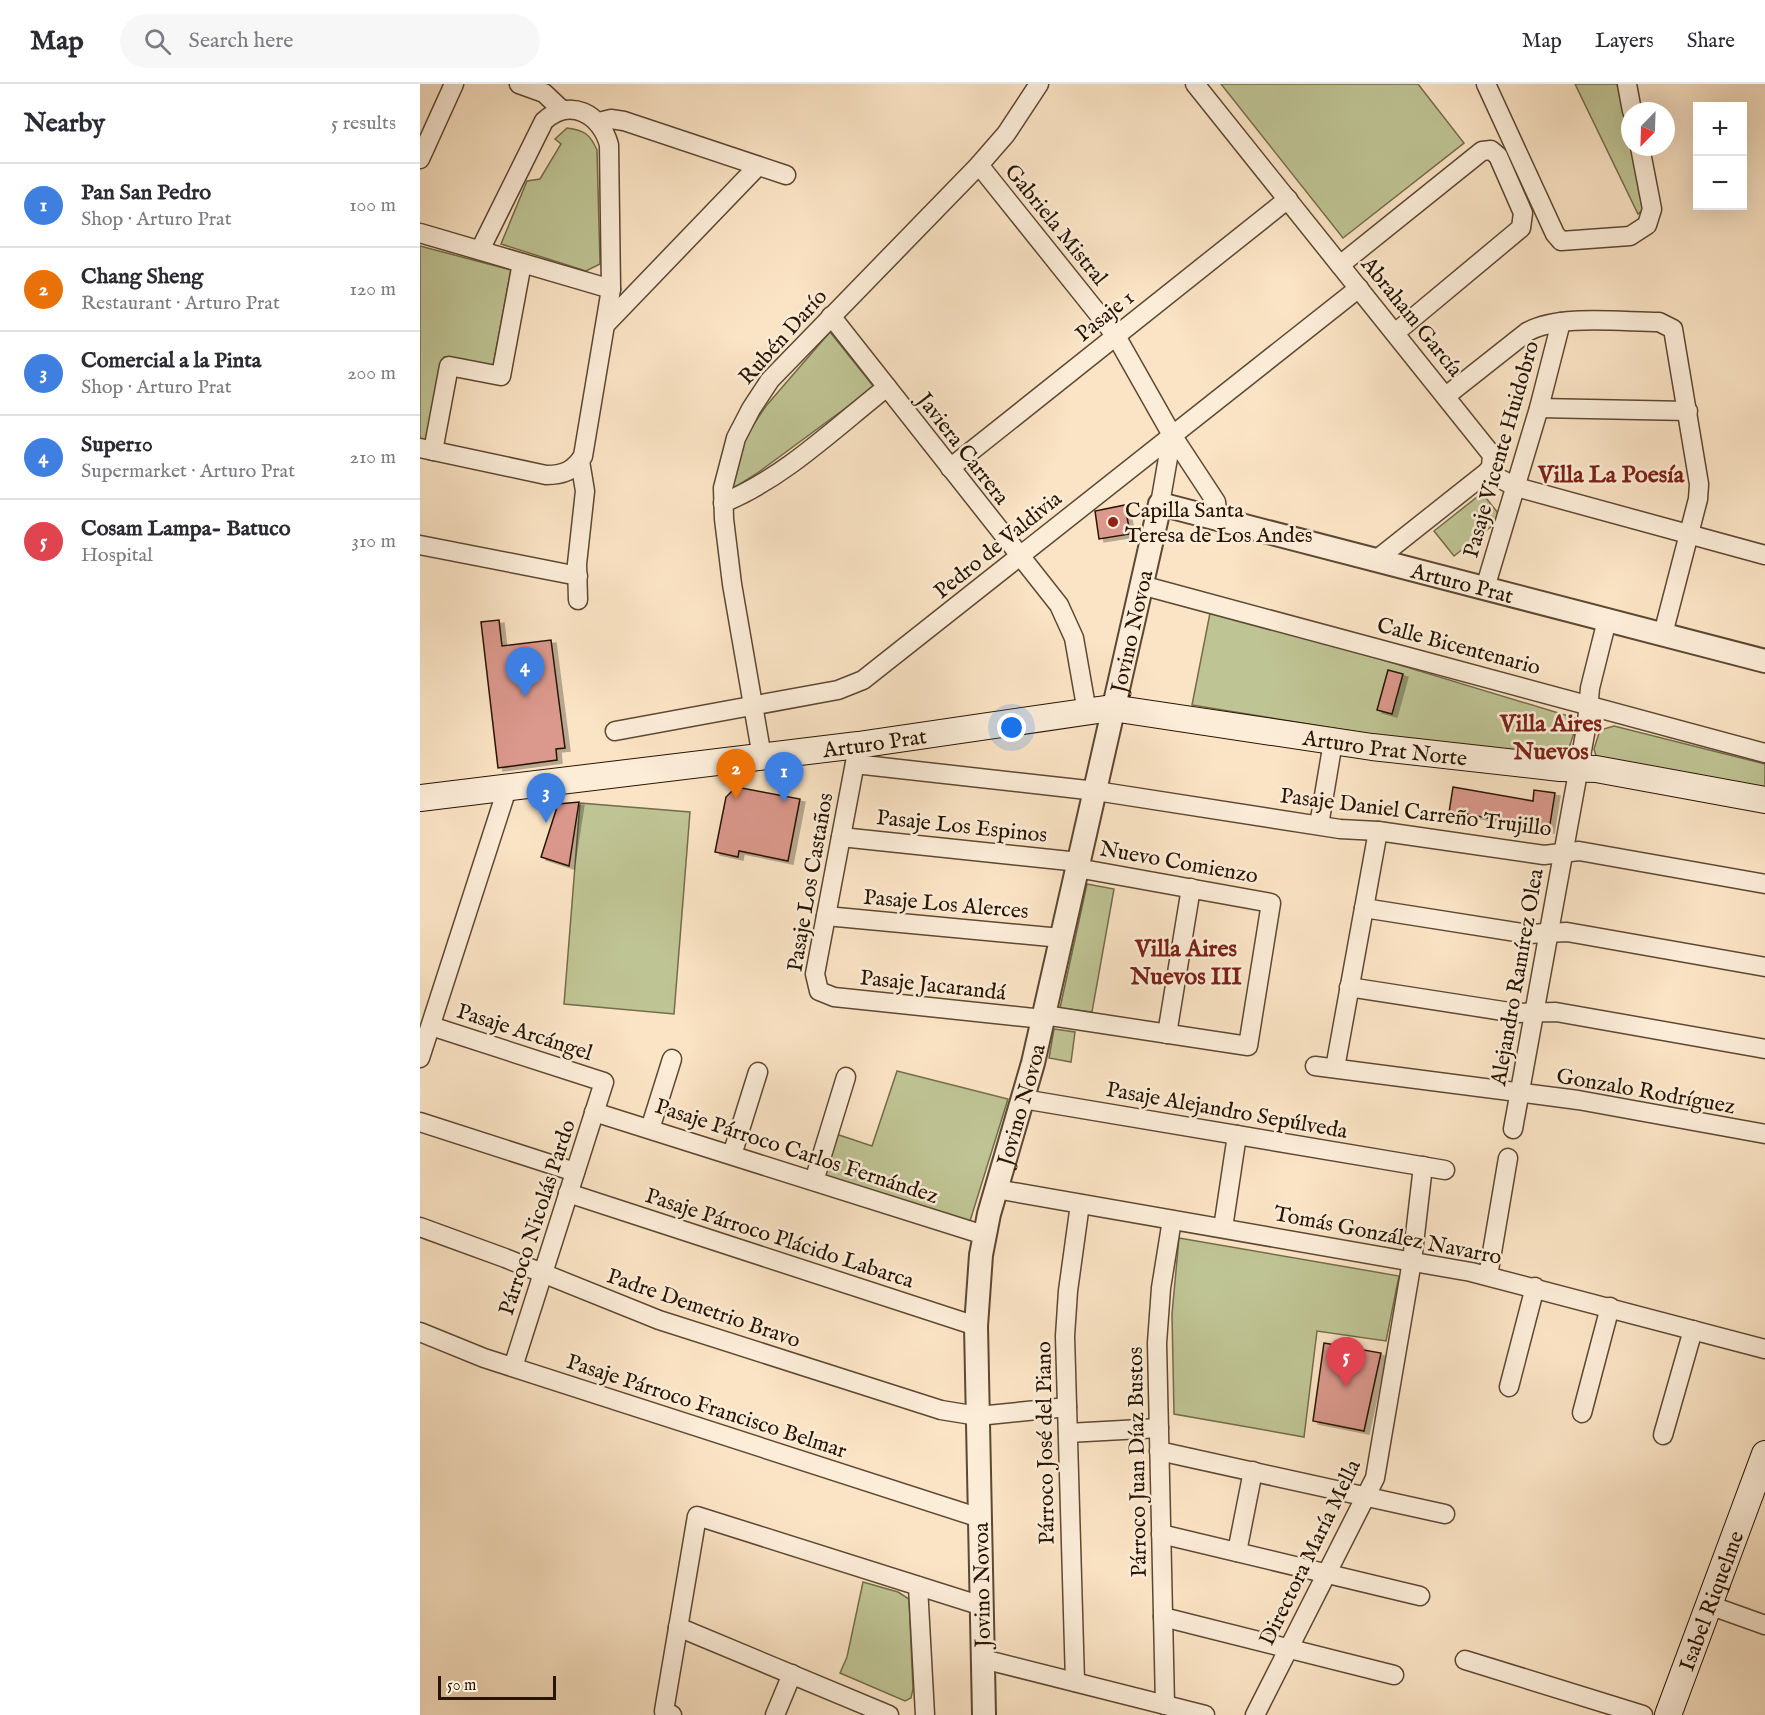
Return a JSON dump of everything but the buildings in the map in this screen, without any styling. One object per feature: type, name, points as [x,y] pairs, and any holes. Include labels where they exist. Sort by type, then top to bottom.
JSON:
[{"type":"main road","name":"Arturo Prat","points":[[420,798],[762,757],[856,754],[1112,708]]},
{"type":"main road","name":"Arturo Prat Norte","points":[[1112,708],[1333,742],[1596,769],[1765,800]]},
{"type":"main road","name":"Isabel Riquelme","points":[[1668,1715],[1765,1454]]},
{"type":"street","points":[[420,159],[454,84]]},
{"type":"street","points":[[519,84],[544,93],[562,110]]},
{"type":"street","name":"Rubén Darío","points":[[762,757],[732,584],[723,503],[730,455],[751,409],[770,381],[979,165],[1006,134],[1039,84]]},
{"type":"street","name":"Abraham García","points":[[1195,84],[1490,449],[1493,461],[1486,472]]},
{"type":"street","points":[[1486,84],[1555,234],[1561,241],[1630,236],[1647,225],[1652,209],[1642,156]]},
{"type":"street","points":[[1627,84],[1630,102]]},
{"type":"street","points":[[480,250],[540,125],[548,117],[562,110],[581,111],[599,122],[607,138],[610,153],[611,289],[586,446],[580,461],[565,473],[546,475],[427,449],[449,366],[501,375],[522,262]]},
{"type":"street","points":[[599,122],[611,119],[624,121],[786,175]]},
{"type":"street","points":[[1340,265],[1482,151],[1491,150],[1498,156],[1523,213],[1521,228],[1395,333]]},
{"type":"street","name":"Gabriela Mistral","points":[[979,165],[1116,336],[1172,435],[1216,502],[1218,519]]},
{"type":"street","points":[[607,323],[758,166]]},
{"type":"street","name":"Pasaje 1","points":[[950,468],[1288,199]]},
{"type":"street","points":[[420,233],[611,289]]},
{"type":"street","name":"Pedro de Valdivia","points":[[615,731],[838,690],[863,680],[1359,288]]},
{"type":"street","name":"Javiera Carrera","points":[[831,316],[1059,605],[1070,627],[1077,650],[1087,712]]},
{"type":"street","points":[[1446,396],[1527,332],[1542,325],[1561,322],[1659,322],[1669,325],[1675,334],[1700,484],[1663,634]]},
{"type":"street","name":"Pasaje Vicente Huidobro","points":[[1485,588],[1539,408],[1561,322]]},
{"type":"street","points":[[723,503],[754,488],[782,469],[887,387]]},
{"type":"street","points":[[1539,408],[1688,411]]},
{"type":"street","points":[[1160,504],[1172,435]]},
{"type":"street","points":[[578,600],[577,564],[585,491],[580,461]]},
{"type":"street","points":[[1376,560],[1486,472],[1516,487],[1765,555]]},
{"type":"street","name":"Arturo Prat","points":[[1160,504],[1765,661]]},
{"type":"street","name":"Jovino Novoa","points":[[984,1715],[976,1326],[984,1235],[1023,1099],[1043,1017],[1160,504]]},
{"type":"street","points":[[420,545],[578,576]]},
{"type":"street","name":"Calle Bicentenario","points":[[1141,585],[1765,753]]},
{"type":"street","name":"Alejandro Ramírez Olea","points":[[1513,1129],[1588,705],[1607,620]]},
{"type":"street","points":[[1319,825],[1333,742]]},
{"type":"street","name":"Pasaje Daniel Carreño Trujillo","points":[[856,754],[1319,825],[1378,831],[1544,855],[1579,850],[1765,884]]},
{"type":"street","name":"Pasaje Los Castaños","points":[[819,991],[815,974],[856,754]]},
{"type":"street","points":[[420,1058],[507,789]]},
{"type":"street","points":[[1335,1068],[1378,831]]},
{"type":"street","name":"Pasaje Los Espinos","points":[[841,837],[1078,865]]},
{"type":"street","name":"Nuevo Comienzo","points":[[1078,865],[1271,903],[1248,1046],[1167,1034]]},
{"type":"street","points":[[1043,1017],[1167,1034],[1191,888]]},
{"type":"street","points":[[1364,908],[1528,934],[1567,932],[1765,967]]},
{"type":"street","name":"Pasaje Los Alerces","points":[[825,916],[1061,938]]},
{"type":"street","points":[[1349,987],[1516,1013],[1556,1012],[1765,1049]]},
{"type":"street","name":"Pasaje Jacarandá","points":[[819,991],[834,998],[1043,1017]]},
{"type":"street","name":"Pasaje Arcángel","points":[[430,1026],[604,1082]]},
{"type":"street","points":[[650,1129],[672,1059]]},
{"type":"street","name":"Gonzalo Rodríguez","points":[[1315,1066],[1578,1100],[1765,1134]]},
{"type":"street","points":[[732,1155],[758,1072]]},
{"type":"street","points":[[814,1181],[846,1077]]},
{"type":"street","name":"Párroco Nicolás Pardo","points":[[513,1367],[604,1082]]},
{"type":"street","name":"Pasaje Alejandro Sepúlveda","points":[[1023,1099],[1445,1170]]},
{"type":"street","name":"Pasaje Párroco Carlos Fernández","points":[[594,1112],[984,1235]]},
{"type":"street","points":[[420,1122],[575,1172]]},
{"type":"street","points":[[1223,1228],[1237,1135]]},
{"type":"street","points":[[1488,1276],[1508,1158]]},
{"type":"street","points":[[1412,1261],[1423,1166]]},
{"type":"street","name":"Tomás González Navarro","points":[[996,1189],[1488,1276],[1765,1349]]},
{"type":"street","name":"Pasaje Párroco Plácido Labarca","points":[[568,1193],[976,1326]]},
{"type":"street","name":"Párroco José del Piano","points":[[1075,1682],[1066,1316],[1080,1204]]},
{"type":"street","name":"Párroco Juan Díaz Bustos","points":[[1165,1705],[1157,1323],[1172,1220]]},
{"type":"street","name":"Padre Demetrio Bravo","points":[[420,1227],[659,1320],[941,1410],[978,1416],[1067,1407]]},
{"type":"street","name":"Directora María Mella","points":[[1255,1715],[1367,1497],[1378,1467],[1412,1261]]},
{"type":"street","points":[[1509,1387],[1535,1287]]},
{"type":"street","points":[[1582,1413],[1610,1307]]},
{"type":"street","points":[[1663,1435],[1693,1330]]},
{"type":"street","name":"Pasaje Párroco Francisco Belmar","points":[[420,1332],[513,1367],[980,1518]]},
{"type":"street","points":[[1068,1433],[1159,1428]]},
{"type":"street","points":[[1159,1451],[1445,1514]]},
{"type":"street","points":[[1237,1552],[1253,1472]]},
{"type":"street","points":[[672,1715],[664,1711],[697,1516],[982,1606]]},
{"type":"street","points":[[1161,1533],[1420,1596]]},
{"type":"street","points":[[918,1586],[926,1715]]},
{"type":"street","points":[[1709,1605],[1765,1625]]},
{"type":"street","points":[[1163,1617],[1394,1675]]},
{"type":"street","points":[[678,1627],[890,1715]]},
{"type":"street","points":[[983,1659],[1205,1715]]},
{"type":"street","points":[[1465,1660],[1643,1715]]},
{"type":"street","points":[[776,1715],[792,1674]]},
{"type":"green space","points":[[1221,84],[1418,84],[1464,143],[1343,238]]},
{"type":"green space","points":[[1575,84],[1617,84],[1621,102],[1621,156],[1633,156],[1645,208],[1638,214]]},
{"type":"green space","points":[[567,128],[586,134],[597,150],[600,264],[586,271],[501,244],[527,181],[540,179],[561,144],[555,139]]},
{"type":"green space","points":[[420,246],[511,270],[493,366],[444,357],[425,442],[420,440]]},
{"type":"green space","points":[[830,332],[874,387],[756,474],[732,489],[740,445],[766,406]]},
{"type":"green space","points":[[1482,493],[1502,518],[1454,556],[1434,531]]},
{"type":"green space","points":[[1211,608],[1575,718],[1575,730],[1566,757],[1418,742],[1192,705]]},
{"type":"green space","points":[[1614,726],[1765,764],[1765,787],[1597,759],[1594,749],[1600,730]]},
{"type":"green space","points":[[580,803],[690,812],[674,1014],[564,1004]]},
{"type":"green space","points":[[1087,884],[1114,889],[1092,1012],[1060,1008]]},
{"type":"green space","points":[[1054,1029],[1075,1032],[1071,1062],[1049,1058]]},
{"type":"green space","points":[[897,1071],[1008,1099],[970,1221],[822,1175],[836,1134],[872,1146]]},
{"type":"green space","points":[[1179,1238],[1399,1276],[1386,1341],[1317,1331],[1304,1437],[1174,1414],[1172,1314]]},
{"type":"green space","points":[[863,1582],[898,1592],[909,1599],[913,1689],[911,1698],[905,1701],[840,1673],[847,1657]]},
{"type":"place","name":"Capilla Santa Teresa de Los Andes","points":[[1113,522]]},
{"type":"place","name":"Super10","points":[[525,697]]},
{"type":"place","name":"Chang Sheng","points":[[736,799]]},
{"type":"place","name":"Pan San Pedro","points":[[784,802]]},
{"type":"place","name":"Comercial a la Pinta","points":[[546,823]]},
{"type":"place","name":"Cosam Lampa- Batuco","points":[[1346,1387]]},
{"type":"district","name":"Villa La Poesía","points":[[1611,474]]},
{"type":"district","name":"Villa Aires Nuevos","points":[[1551,737]]},
{"type":"district","name":"Villa Aires Nuevos III","points":[[1186,962]]}]
